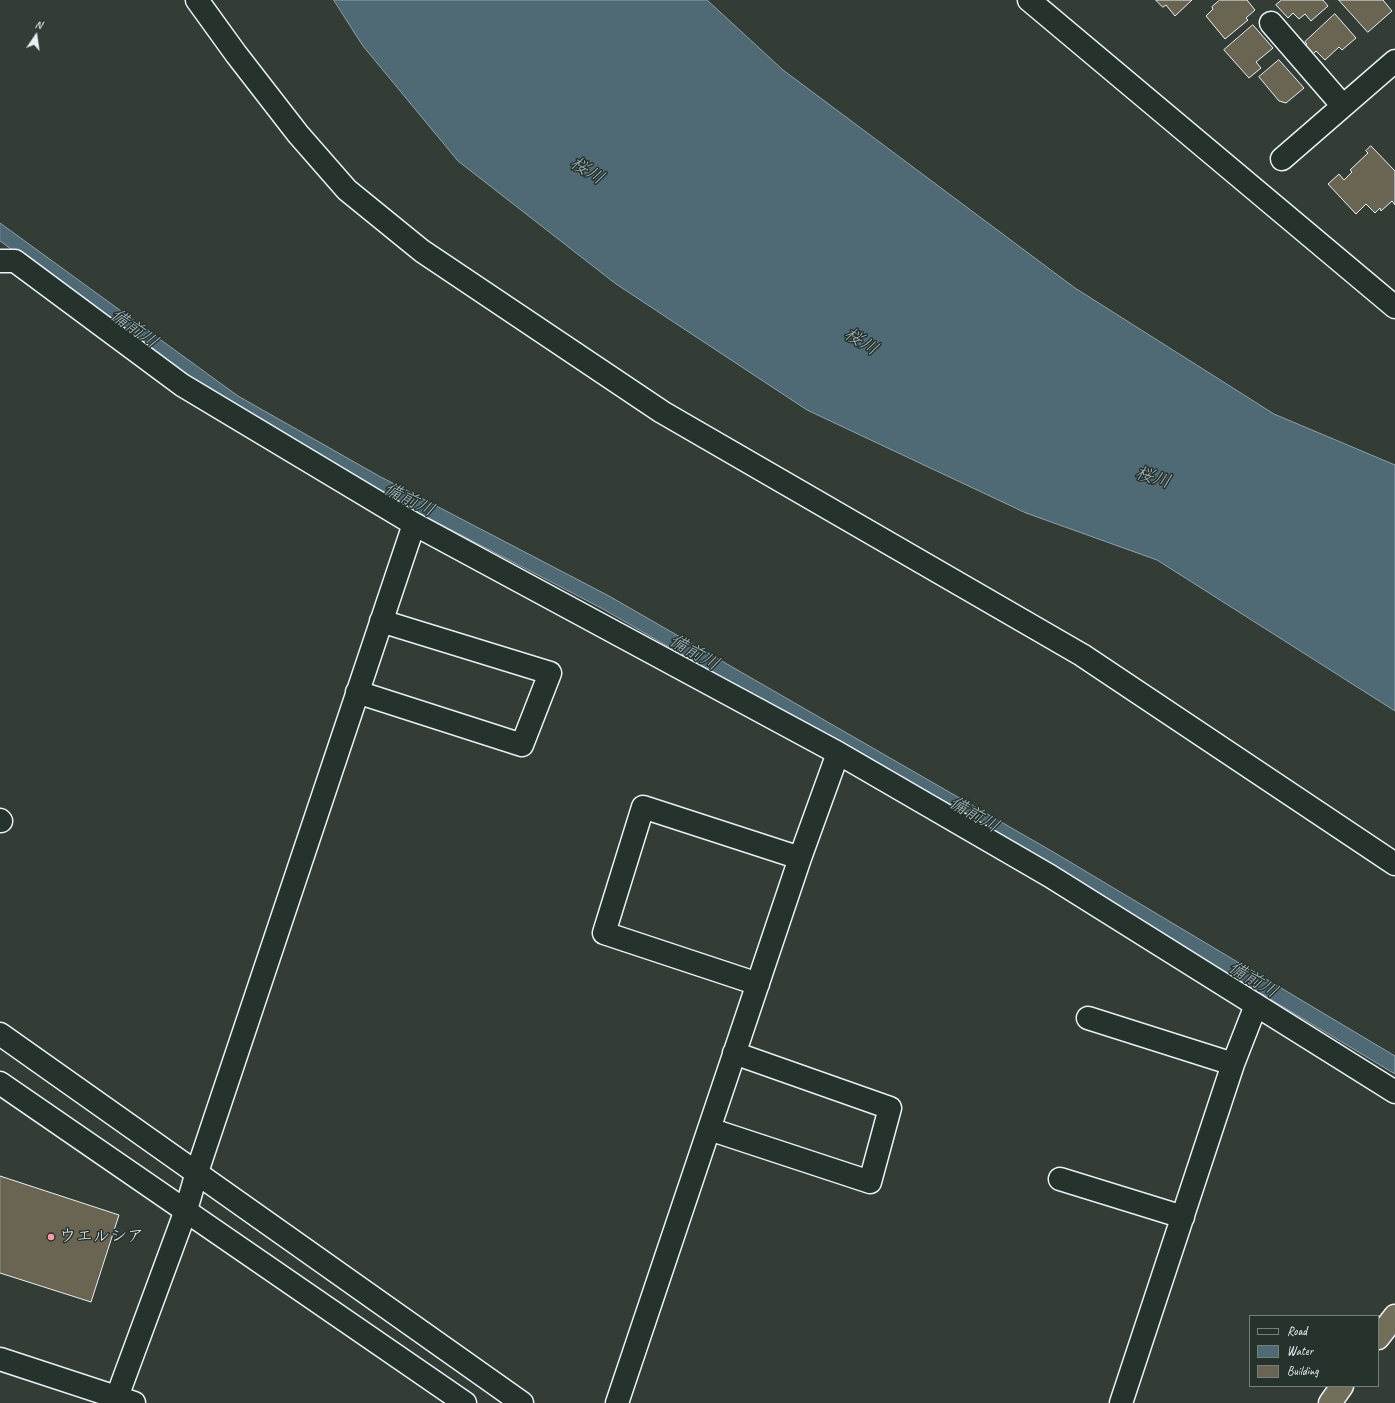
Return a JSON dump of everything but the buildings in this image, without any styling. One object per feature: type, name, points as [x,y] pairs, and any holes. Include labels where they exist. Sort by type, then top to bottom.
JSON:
[{"type":"highway","points":[[1379,1337],[1395,1316]]},
{"type":"highway","points":[[1330,1403],[1341,1387]]},
{"type":"street","points":[[197,0],[236,54],[298,134],[347,190],[422,251],[662,412],[1082,655],[1395,864]]},
{"type":"street","points":[[1029,0],[1395,307]]},
{"type":"street","points":[[1271,23],[1343,106]]},
{"type":"street","points":[[1282,159],[1395,61]]},
{"type":"street","points":[[0,261],[15,261],[182,384],[414,524],[838,753],[1050,876],[1395,1092]]},
{"type":"street","points":[[0,1358],[126,1400],[197,1172],[414,524]]},
{"type":"street","points":[[357,692],[522,745],[550,673],[382,620]]},
{"type":"street","points":[[617,1403],[800,858],[838,753]]},
{"type":"street","points":[[758,984],[604,933],[643,807],[800,858]]},
{"type":"street","points":[[1121,1403],[1234,1064],[1256,1005]]},
{"type":"street","points":[[1088,1018],[1234,1064]]},
{"type":"street","points":[[0,1034],[522,1403]]},
{"type":"street","points":[[709,1129],[870,1182],[890,1108],[734,1053]]},
{"type":"street","points":[[0,1083],[465,1403]]},
{"type":"street","points":[[1060,1179],[1183,1217]]},
{"type":"water","name":"桜川","points":[[334,0],[707,0],[783,70],[1075,288],[1274,414],[1395,465],[1395,711],[1157,560],[1026,513],[807,410],[616,284],[458,161],[363,46]]},
{"type":"water","name":"備前川","points":[[0,223],[238,396],[379,476],[609,596],[1055,853],[1395,1056],[1395,1074],[1047,865],[603,609],[371,488],[229,408],[0,241]]},
{"type":"place","name":"ウエルシア","points":[[51,1237]]}]
